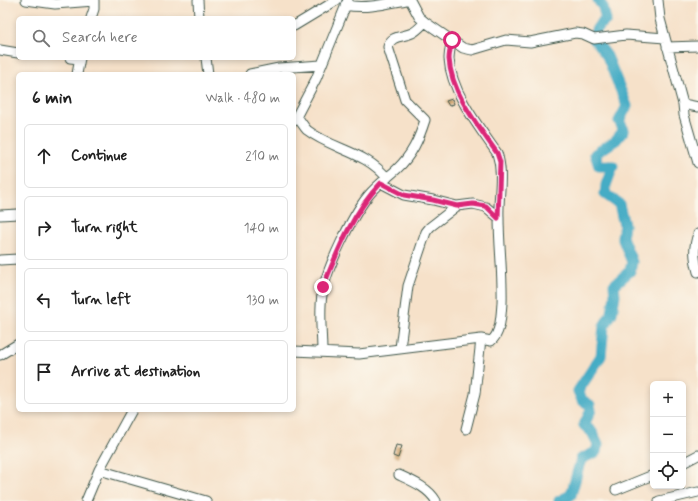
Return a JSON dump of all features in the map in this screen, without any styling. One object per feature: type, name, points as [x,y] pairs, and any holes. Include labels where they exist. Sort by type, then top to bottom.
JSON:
[{"type":"street","points":[[26,0],[55,4],[94,0],[91,16]]},
{"type":"street","points":[[198,0],[199,16]]},
{"type":"street","points":[[296,25],[343,2],[356,7],[376,6],[406,0]]},
{"type":"street","points":[[410,0],[419,17],[425,22],[463,48],[472,50],[506,40],[530,42],[575,33],[583,34],[594,39],[626,35],[666,43],[698,46]]},
{"type":"street","points":[[658,0],[660,19],[683,104],[684,115],[698,162]]},
{"type":"street","points":[[343,2],[321,66],[296,119],[308,131],[366,158],[379,168],[384,180],[404,195],[457,206],[473,204],[486,206],[498,218]]},
{"type":"street","points":[[322,352],[321,296],[338,249],[353,220],[368,196],[398,168],[416,145],[425,120],[405,100],[400,82],[389,56],[388,44],[395,38],[412,33],[425,22]]},
{"type":"street","points":[[296,351],[359,354],[481,339],[491,341],[494,339],[500,319],[502,275],[498,218],[500,162],[497,153],[466,108],[460,95],[449,59],[452,40]]},
{"type":"street","points":[[0,50],[16,53]]},
{"type":"street","points":[[77,72],[80,60]]},
{"type":"street","points":[[206,60],[208,72]]},
{"type":"street","points":[[260,72],[279,68],[321,66]]},
{"type":"street","points":[[683,104],[698,107]]},
{"type":"street","points":[[400,348],[408,286],[426,232],[430,227],[457,206]]},
{"type":"street","points":[[0,215],[16,214]]},
{"type":"street","points":[[698,234],[694,248],[694,259],[698,272]]},
{"type":"street","points":[[0,260],[16,259]]},
{"type":"street","points":[[466,429],[475,394],[481,339]]},
{"type":"street","points":[[0,354],[16,345]]},
{"type":"street","points":[[86,501],[99,470],[131,412]]},
{"type":"street","points":[[686,461],[698,455]]},
{"type":"street","points":[[99,470],[206,501]]},
{"type":"street","points":[[399,475],[423,487],[432,494],[436,501]]},
{"type":"street","points":[[616,490],[650,476]]},
{"type":"street","points":[[659,501],[698,492]]},
{"type":"building","points":[[452,99],[454,104],[449,106],[446,101]]},
{"type":"building","points":[[396,445],[402,446],[398,458],[393,456]]},
{"type":"waterway","points":[[559,501],[571,495],[581,459],[596,452],[598,444],[592,432],[584,425],[591,410],[590,405],[582,400],[578,391],[601,356],[604,326],[612,313],[615,295],[614,285],[630,271],[632,262],[622,237],[624,225],[619,204],[605,194],[606,185],[613,166],[599,166],[595,154],[616,140],[624,130],[619,121],[627,106],[607,56],[594,39],[597,28],[606,20],[603,7],[598,0]]},
{"type":"route","points":[[323,287],[338,249],[353,220],[368,196],[381,183],[404,195],[457,206],[473,204],[486,206],[498,218],[501,169],[500,162],[497,153],[466,108],[460,95],[449,59],[452,40]]}]
